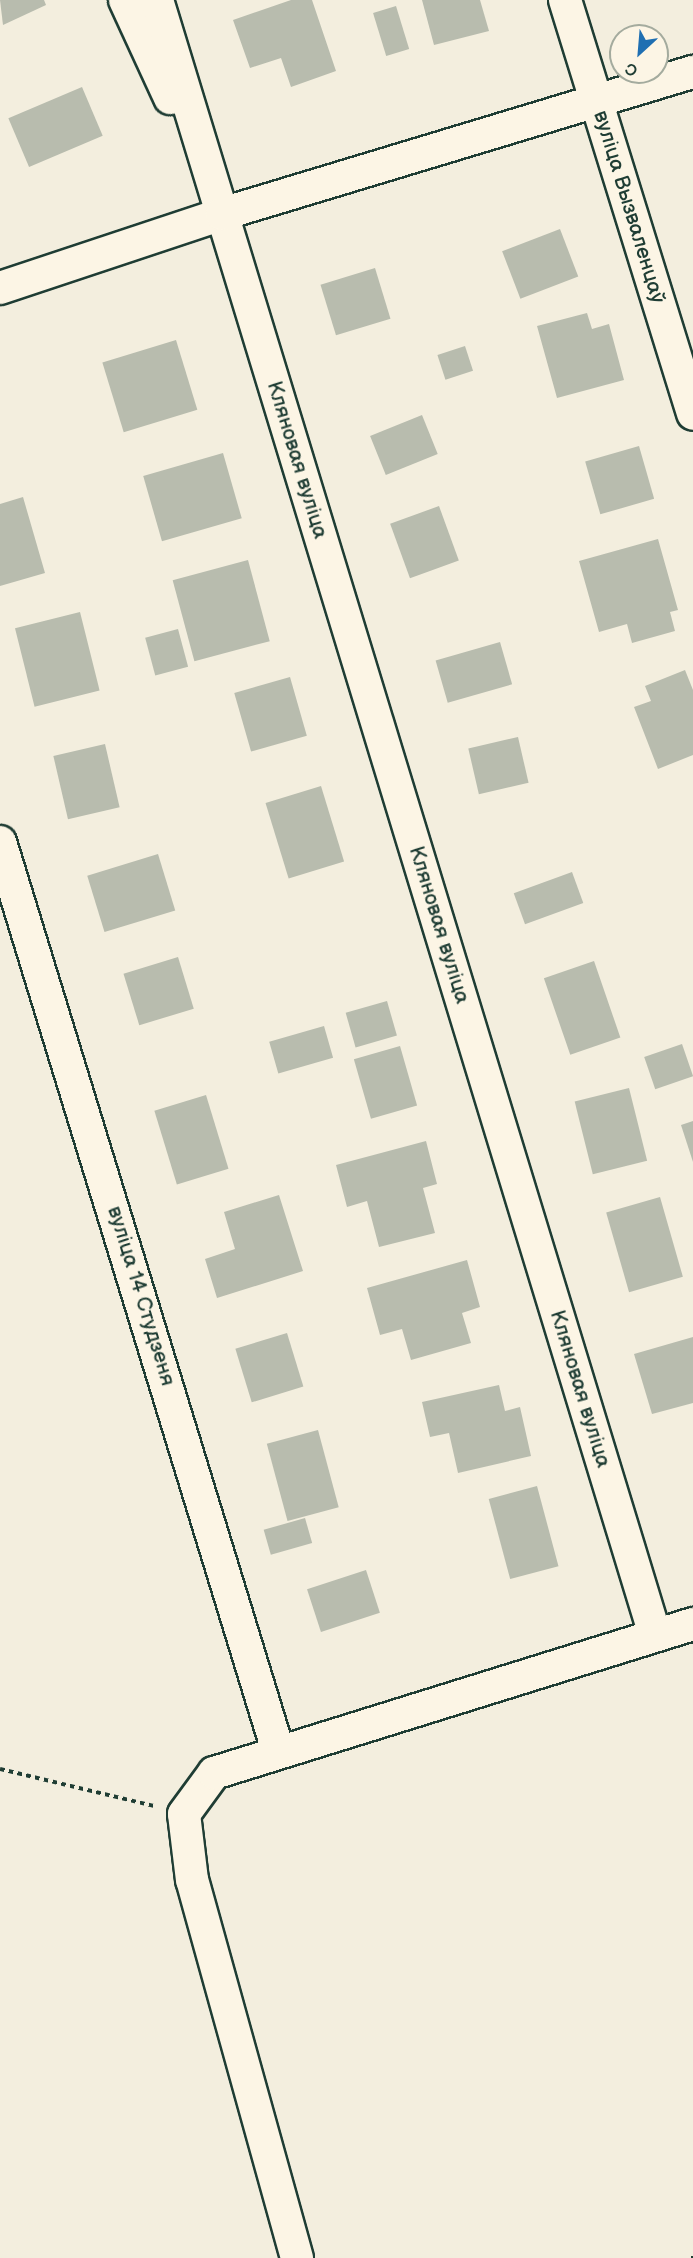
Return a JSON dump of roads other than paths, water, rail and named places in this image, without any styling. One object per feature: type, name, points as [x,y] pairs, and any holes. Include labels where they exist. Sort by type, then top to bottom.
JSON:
[{"type":"street","name":"Кляновая вуліца","points":[[125,0],[222,214]]},
{"type":"street","name":"Кляновая вуліца","points":[[157,0],[655,1635]]},
{"type":"street","name":"вуліца Вызваленцаў","points":[[565,0],[693,414]]},
{"type":"street","points":[[0,288],[222,214],[693,72]]},
{"type":"street","name":"вуліца 14 Студзеня","points":[[0,842],[278,1751]]},
{"type":"street","points":[[297,2258],[192,1880],[184,1814],[214,1773],[278,1751],[693,1624]]}]
